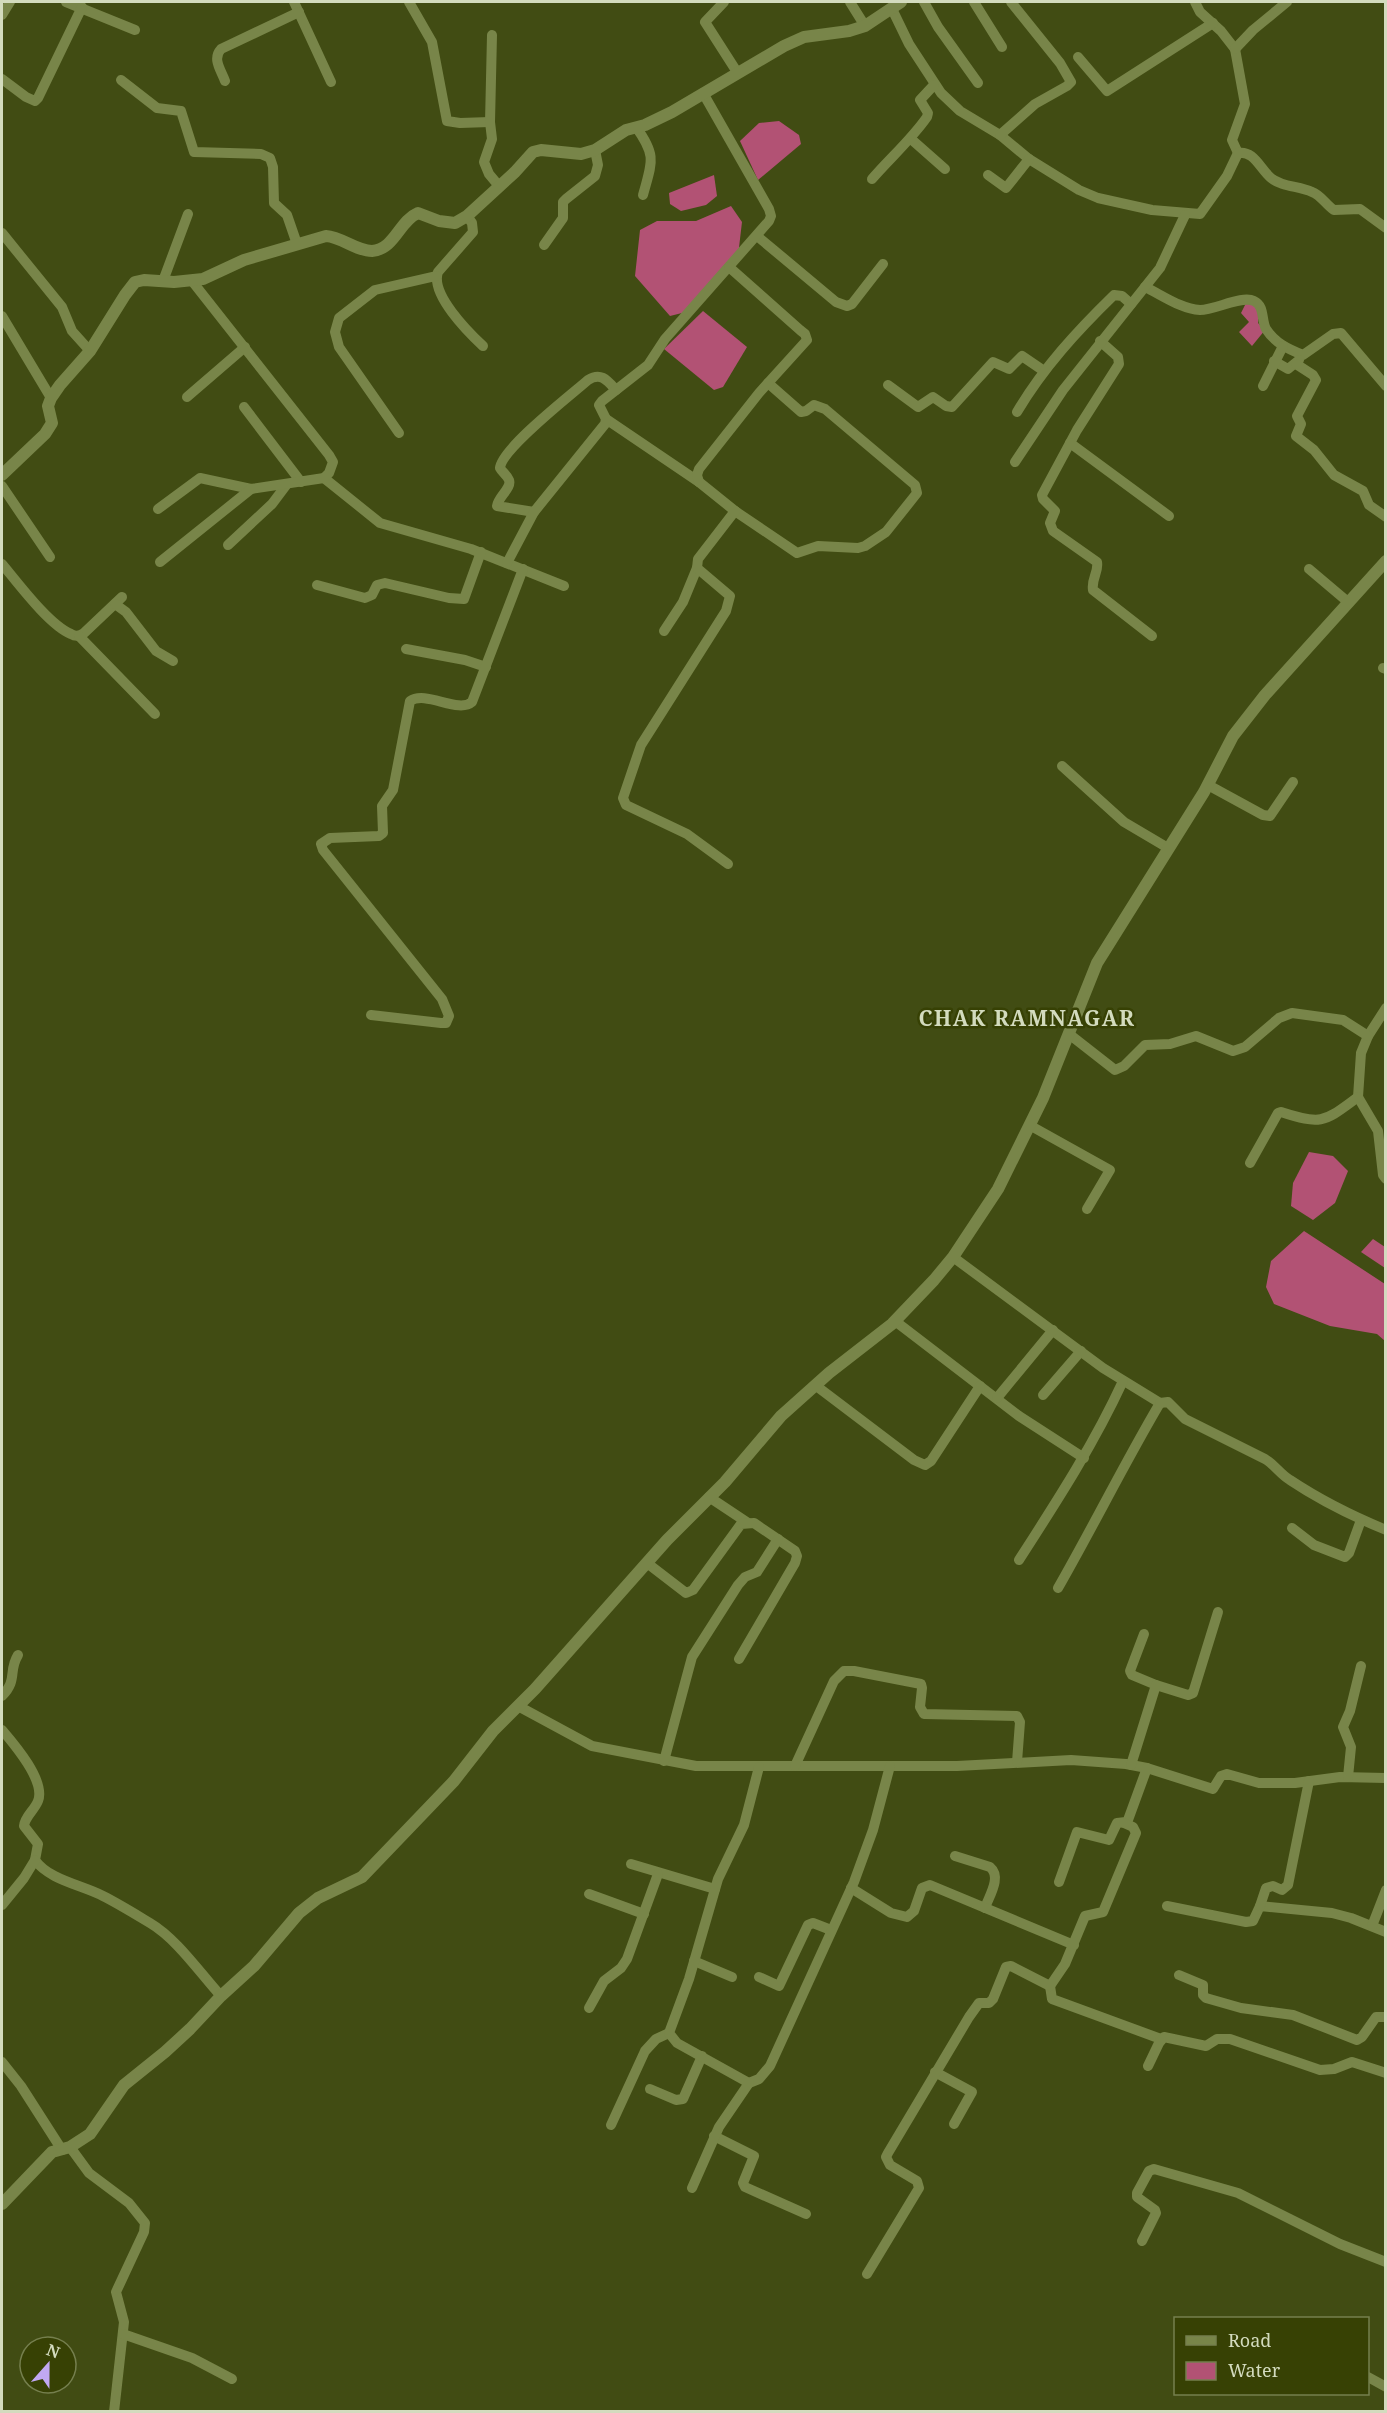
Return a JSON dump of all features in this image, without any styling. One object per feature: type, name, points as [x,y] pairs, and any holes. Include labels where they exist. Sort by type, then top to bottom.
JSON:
[{"type":"street","points":[[2,15],[10,2]]},
{"type":"street","points":[[66,2],[135,30]]},
{"type":"street","points":[[294,2],[331,82]]},
{"type":"street","points":[[410,2],[432,42],[447,121],[490,122]]},
{"type":"street","points":[[724,2],[705,22],[737,72]]},
{"type":"street","points":[[850,2],[865,26]]},
{"type":"street","points":[[924,2],[938,27],[978,83]]},
{"type":"street","points":[[974,2],[1002,47]]},
{"type":"street","points":[[1000,135],[1029,109],[1071,82],[1060,63],[1011,2]]},
{"type":"street","points":[[2,475],[45,434],[52,423],[48,406],[51,398],[90,351],[135,282],[203,279],[244,260],[326,236],[335,237],[365,250],[373,251],[383,248],[392,241],[407,221],[418,213],[448,224],[467,216],[533,152],[541,150],[581,154],[595,150],[626,130],[657,120],[737,72],[804,37],[849,31],[865,26],[897,5],[909,44],[934,85],[960,111],[1000,135],[1029,159],[1087,194],[1124,204],[1185,215],[1200,214],[1227,176],[1238,153],[1233,140],[1245,104],[1235,49],[1213,23],[1200,12],[1195,2]]},
{"type":"street","points":[[1235,49],[1253,30],[1287,2]]},
{"type":"street","points":[[2,79],[35,101],[82,7]]},
{"type":"street","points":[[225,81],[216,59],[216,54],[221,49],[299,12]]},
{"type":"street","points":[[1078,57],[1107,91],[1213,23]]},
{"type":"street","points":[[492,35],[490,122],[492,139],[484,165],[499,186]]},
{"type":"street","points":[[121,80],[157,108],[181,111],[194,152],[261,154],[270,158],[273,167],[274,203],[287,215],[297,244]]},
{"type":"street","points":[[872,179],[891,156],[911,139],[928,115],[920,99],[934,85]]},
{"type":"street","points":[[703,93],[771,216],[757,236],[665,339],[648,365],[599,405],[606,418],[797,553],[818,546],[858,548],[875,541],[886,532],[917,493],[915,485],[825,409],[814,405],[801,412],[768,382]]},
{"type":"street","points":[[636,127],[648,143],[652,156],[643,195]]},
{"type":"street","points":[[911,139],[945,169]]},
{"type":"street","points":[[544,245],[563,218],[563,202],[596,176],[598,165],[595,150]]},
{"type":"street","points":[[1238,153],[1242,152],[1253,157],[1271,178],[1279,183],[1315,193],[1335,210],[1360,209],[1386,228]]},
{"type":"street","points":[[988,175],[1006,188],[1029,159]]},
{"type":"street","points":[[163,281],[188,214]]},
{"type":"street","points":[[1015,462],[1052,404],[1168,255],[1185,215]]},
{"type":"street","points":[[399,433],[339,347],[336,341],[335,325],[343,313],[375,290],[436,276],[473,232],[472,223],[467,216]]},
{"type":"street","points":[[2,233],[62,307],[72,331],[90,351]]},
{"type":"street","points":[[757,236],[837,302],[847,306],[852,304],[883,264]]},
{"type":"street","points":[[699,482],[697,475],[707,458],[768,382],[807,340],[805,334],[729,267]]},
{"type":"street","points":[[436,276],[442,293],[459,322],[483,346]]},
{"type":"street","points":[[158,508],[200,478],[251,489],[324,478],[332,466],[330,455],[192,281]]},
{"type":"street","points":[[1145,287],[1182,305],[1199,310],[1208,310],[1246,300],[1254,301],[1261,308],[1266,329],[1283,346],[1303,355]]},
{"type":"street","points":[[1017,412],[1044,371],[1081,327],[1114,295],[1122,296],[1131,304]]},
{"type":"street","points":[[2,316],[51,398]]},
{"type":"street","points":[[1274,361],[1288,369],[1296,364],[1303,355],[1333,334],[1341,333],[1386,386]]},
{"type":"street","points":[[1100,341],[1118,357],[1119,364],[1070,443],[1042,495],[1055,511],[1051,528],[1097,562],[1098,567],[1092,583],[1093,590],[1152,636]]},
{"type":"street","points":[[1263,386],[1283,346]]},
{"type":"street","points":[[187,397],[245,347]]},
{"type":"street","points":[[888,385],[918,407],[933,397],[946,406],[952,407],[993,362],[1008,369],[1022,357],[1044,371]]},
{"type":"street","points":[[1296,364],[1313,375],[1316,380],[1298,416],[1301,424],[1296,436],[1314,450],[1334,475],[1363,491],[1370,505],[1386,517]]},
{"type":"street","points":[[534,512],[497,506],[497,502],[509,484],[509,480],[500,468],[501,461],[526,434],[595,375],[601,376],[616,390]]},
{"type":"street","points":[[244,407],[301,482]]},
{"type":"street","points":[[507,562],[534,512],[601,429],[606,418]]},
{"type":"street","points":[[1070,443],[1168,516]]},
{"type":"street","points":[[324,478],[380,523],[481,552],[564,586]]},
{"type":"street","points":[[228,545],[272,504],[286,484]]},
{"type":"street","points":[[2,486],[50,557]]},
{"type":"street","points":[[160,562],[251,489]]},
{"type":"street","points":[[664,631],[682,602],[697,568],[698,559],[735,511]]},
{"type":"street","points":[[317,585],[365,598],[372,595],[377,585],[385,583],[460,600],[466,596],[481,552]]},
{"type":"street","points":[[2,2204],[52,2152],[66,2148],[90,2134],[132,2077],[165,2052],[255,1966],[299,1912],[309,1904],[362,1877],[454,1781],[493,1731],[647,1563],[726,1482],[781,1416],[815,1385],[895,1321],[953,1257],[998,1190],[1031,1126],[1097,963],[1208,785],[1240,725],[1386,561]]},
{"type":"street","points":[[2,564],[46,614],[65,631],[79,636],[155,714]]},
{"type":"street","points":[[697,568],[725,590],[730,597],[728,604],[641,745],[623,801],[626,805],[687,834],[728,864]]},
{"type":"street","points":[[371,1015],[441,1023],[446,1023],[449,1016],[442,999],[323,850],[321,844],[330,838],[380,836],[383,833],[382,806],[393,790],[410,701],[418,698],[469,705],[475,697],[523,569]]},
{"type":"street","points":[[1309,569],[1348,602]]},
{"type":"street","points":[[79,636],[119,601],[156,651],[173,661]]},
{"type":"street","points":[[406,650],[465,660],[486,667]]},
{"type":"street","points":[[1062,766],[1124,822],[1168,848]]},
{"type":"street","points":[[1208,785],[1263,815],[1270,816],[1293,782]]},
{"type":"street","points":[[1386,1008],[1368,1036],[1361,1053],[1358,1097],[1378,1131],[1383,1175],[1386,1179]]},
{"type":"street","points":[[1069,1034],[1115,1070],[1124,1066],[1145,1045],[1170,1044],[1192,1036],[1200,1037],[1228,1051],[1238,1050],[1279,1018],[1292,1013],[1343,1020],[1368,1036]]},
{"type":"street","points":[[1250,1163],[1278,1113],[1310,1121],[1321,1121],[1358,1097]]},
{"type":"street","points":[[1031,1126],[1110,1170],[1087,1209]]},
{"type":"street","points":[[953,1257],[1123,1381],[1160,1403],[1168,1402],[1185,1419],[1274,1464],[1288,1479],[1361,1520],[1386,1530]]},
{"type":"street","points":[[895,1321],[1040,1431],[1084,1458]]},
{"type":"street","points":[[997,1398],[1053,1330]]},
{"type":"street","points":[[1043,1395],[1081,1351]]},
{"type":"street","points":[[1019,1560],[1084,1458],[1123,1381]]},
{"type":"street","points":[[815,1385],[914,1460],[925,1465],[932,1461],[980,1386]]},
{"type":"street","points":[[1058,1588],[1121,1470],[1160,1403]]},
{"type":"street","points":[[709,1497],[778,1539],[795,1551],[797,1556],[739,1659]]},
{"type":"street","points":[[1292,1528],[1314,1545],[1345,1557],[1361,1520]]},
{"type":"street","points":[[647,1563],[683,1591],[689,1593],[737,1527],[748,1522]]},
{"type":"street","points":[[664,1761],[692,1657],[738,1585],[745,1577],[757,1572],[778,1539]]},
{"type":"street","points":[[1144,1634],[1130,1671],[1132,1675],[1191,1695],[1218,1612]]},
{"type":"street","points":[[2,1696],[13,1680],[13,1663],[18,1655]]},
{"type":"street","points":[[1348,1777],[1351,1747],[1343,1726],[1350,1711],[1361,1666]]},
{"type":"street","points":[[795,1766],[834,1681],[844,1671],[921,1684],[920,1707],[924,1714],[1017,1716],[1020,1722],[1017,1762]]},
{"type":"street","points":[[1131,1765],[1156,1685]]},
{"type":"street","points":[[518,1706],[592,1746],[696,1766],[957,1766],[1071,1760],[1146,1768],[1213,1789],[1221,1776],[1227,1774],[1259,1783],[1348,1777],[1386,1778]]},
{"type":"street","points":[[2,1730],[20,1751],[31,1770],[40,1794],[35,1807],[24,1822],[24,1826],[38,1844],[35,1860],[2,1905]]},
{"type":"street","points":[[692,2188],[714,2136],[749,2083],[759,2079],[770,2066],[851,1888],[873,1830],[890,1766]]},
{"type":"street","points":[[611,2125],[645,2051],[656,2039],[669,2033],[724,1863],[744,1825],[759,1767]]},
{"type":"street","points":[[1124,1823],[1129,1817],[1146,1768]]},
{"type":"street","points":[[1167,1906],[1246,1922],[1253,1921],[1266,1888],[1273,1887],[1282,1890],[1288,1885],[1309,1781]]},
{"type":"street","points":[[1059,1882],[1077,1832],[1109,1840],[1117,1823],[1124,1823],[1135,1830],[1134,1839],[1103,1912],[1086,1915],[1065,1964],[1050,1986],[1052,1999],[1161,2039],[1169,2037],[1206,2046],[1217,2039],[1230,2039],[1320,2070],[1334,2069],[1352,2062],[1386,2073]]},
{"type":"street","points":[[955,1856],[990,1867],[995,1871],[996,1876],[985,1908]]},
{"type":"street","points":[[35,1860],[48,1872],[104,1896],[150,1923],[188,1958],[221,1996]]},
{"type":"street","points":[[631,1864],[658,1874],[715,1889]]},
{"type":"street","points":[[589,2008],[604,1981],[621,1968],[627,1959],[658,1874]]},
{"type":"street","points":[[851,1888],[901,1917],[912,1915],[919,1893],[926,1885],[1074,1945]]},
{"type":"street","points":[[1372,1926],[1386,1890]]},
{"type":"street","points":[[589,1894],[644,1914]]},
{"type":"street","points":[[1260,1906],[1332,1913],[1386,1932]]},
{"type":"street","points":[[759,1977],[779,1986],[808,1925],[813,1923],[831,1930]]},
{"type":"street","points":[[694,1961],[732,1977]]},
{"type":"street","points":[[867,2274],[919,2188],[917,2181],[890,2165],[886,2157],[935,2072],[979,2003],[989,2003],[993,1999],[1006,1966],[1011,1966],[1050,1986]]},
{"type":"street","points":[[1179,1976],[1203,1985],[1203,1995],[1206,1998],[1241,2007],[1293,2015],[1356,2040],[1362,2037],[1376,2017],[1386,2017]]},
{"type":"street","points":[[669,2033],[677,2043],[749,2083]]},
{"type":"street","points":[[1148,2066],[1161,2039]]},
{"type":"street","points":[[650,2089],[676,2100],[683,2099],[702,2056]]},
{"type":"street","points":[[2,2062],[66,2148],[82,2165],[129,2203],[145,2223],[144,2232],[116,2292],[123,2316],[123,2334],[114,2412]]},
{"type":"street","points":[[935,2072],[972,2092],[954,2124]]},
{"type":"street","points":[[714,2136],[753,2154],[743,2183],[745,2187],[806,2214]]},
{"type":"street","points":[[1142,2241],[1156,2213],[1137,2197],[1137,2193],[1149,2171],[1154,2169],[1238,2193],[1340,2244],[1386,2262]]},
{"type":"street","points":[[123,2334],[192,2358],[232,2379]]},
{"type":"street","points":[[1369,2378],[1386,2386]]},
{"type":"water","points":[[779,121],[799,135],[801,144],[758,180],[740,141],[759,123]]},
{"type":"water","points":[[714,175],[717,196],[706,205],[681,211],[670,204],[669,193]]},
{"type":"water","points":[[731,206],[742,222],[738,256],[686,312],[670,316],[635,276],[640,230],[657,221],[696,221]]},
{"type":"water","points":[[1247,301],[1259,307],[1258,323],[1265,330],[1252,346],[1239,332],[1249,322],[1241,313]]},
{"type":"water","points":[[703,311],[747,347],[723,387],[714,390],[664,349]]},
{"type":"water","points":[[1309,1152],[1333,1156],[1348,1171],[1335,1203],[1313,1220],[1291,1206],[1293,1183]]},
{"type":"water","points":[[1304,1231],[1385,1284],[1385,1341],[1377,1334],[1330,1326],[1274,1304],[1266,1287],[1271,1261]]},
{"type":"water","points":[[1373,1239],[1385,1247],[1385,1268],[1361,1252]]},
{"type":"district","name":"CHAK RAMNAGAR","points":[[1027,1019]]}]
